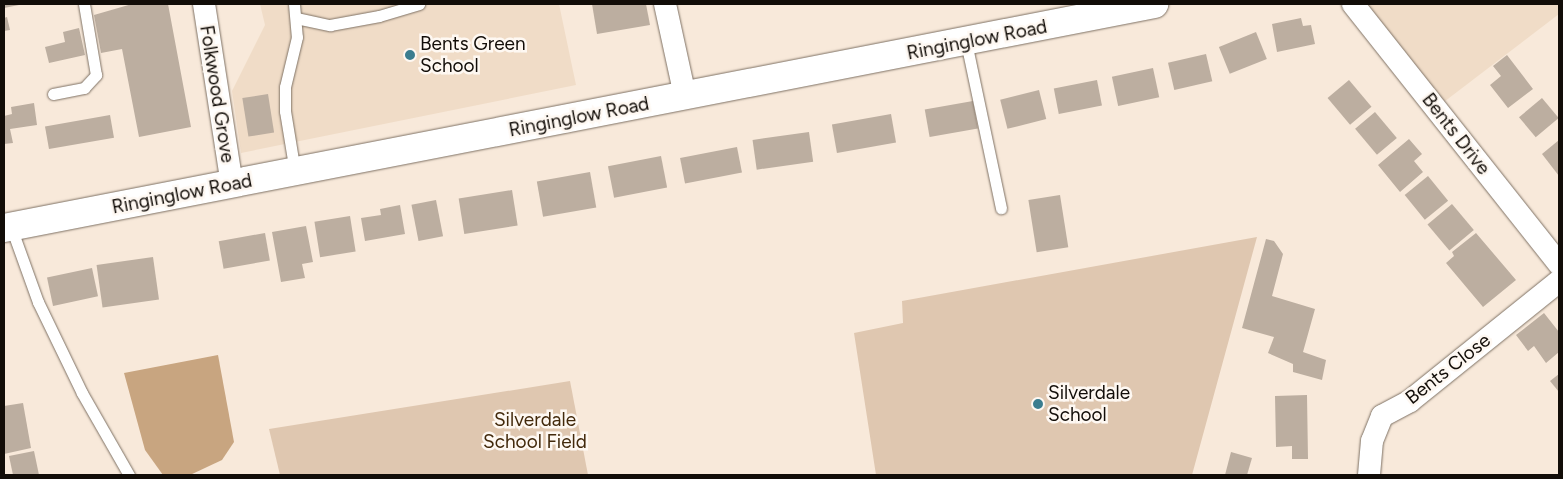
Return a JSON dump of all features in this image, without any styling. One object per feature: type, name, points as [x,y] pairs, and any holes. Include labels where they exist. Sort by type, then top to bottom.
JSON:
[{"type":"street","name":"Folkwood Grove","points":[[204,4],[232,185]]},
{"type":"street","points":[[665,4],[685,96]]},
{"type":"street","name":"Ringinglow Road","points":[[7,227],[232,185],[1154,4]]},
{"type":"street","name":"Bents Drive","points":[[1353,4],[1559,264]]},
{"type":"street","name":"Bents Close","points":[[1369,475],[1372,441],[1382,416],[1410,401],[1559,281]]},
{"type":"lane","points":[[53,94],[84,88],[96,75],[84,4]]},
{"type":"lane","points":[[294,4],[296,18],[293,63],[285,87],[285,111],[296,172]]},
{"type":"lane","points":[[296,18],[330,24],[379,16],[419,4]]},
{"type":"lane","points":[[966,42],[1002,208]]},
{"type":"lane","points":[[7,227],[38,302],[82,393],[129,475]]},
{"type":"shaded area","name":"Bents Green School","points":[[260,4],[559,4],[576,85],[241,153],[232,91],[265,25]]},
{"type":"shaded area","points":[[1353,4],[1559,4],[1559,14],[1436,108]]},
{"type":"shaded area","points":[[218,355],[234,442],[222,460],[190,475],[163,475],[145,450],[124,373]]},
{"type":"green space","name":"Silverdale School","points":[[1257,237],[1192,475],[876,475],[854,333],[903,323],[902,301]]},
{"type":"green space","name":"Silverdale School Field","points":[[570,381],[588,475],[280,475],[269,429]]},
{"type":"building","points":[[4,4],[18,4],[19,5],[4,8]]},
{"type":"building","points":[[132,4],[168,4],[191,127],[139,137],[122,49],[101,53],[94,15]]},
{"type":"building","points":[[592,4],[646,4],[650,25],[597,34]]},
{"type":"building","points":[[7,17],[10,30],[4,31],[4,18]]},
{"type":"building","points":[[1301,18],[1303,26],[1311,25],[1315,44],[1277,52],[1272,24]]},
{"type":"building","points":[[79,28],[85,55],[49,63],[45,47],[65,42],[63,32]]},
{"type":"building","points":[[1256,32],[1267,59],[1230,74],[1219,47]]},
{"type":"building","points":[[1206,54],[1212,81],[1174,90],[1168,63]]},
{"type":"building","points":[[1507,55],[1533,89],[1508,108],[1490,85],[1501,76],[1493,66]]},
{"type":"building","points":[[1153,68],[1159,97],[1118,106],[1112,77]]},
{"type":"building","points":[[1097,80],[1102,106],[1059,114],[1054,88]]},
{"type":"building","points":[[1349,80],[1371,107],[1350,125],[1328,98]]},
{"type":"building","points":[[1039,90],[1046,119],[1007,129],[1000,100]]},
{"type":"building","points":[[268,94],[274,133],[248,137],[242,98]]},
{"type":"building","points":[[1542,98],[1559,118],[1536,137],[1519,117]]},
{"type":"building","points":[[973,101],[978,129],[930,137],[925,110]]},
{"type":"building","points":[[34,103],[37,125],[10,129],[13,143],[4,144],[4,116],[12,114],[11,107]]},
{"type":"building","points":[[1375,112],[1397,138],[1377,155],[1355,129]]},
{"type":"building","points":[[891,114],[896,143],[837,153],[832,124]]},
{"type":"building","points":[[110,115],[114,138],[49,149],[45,126]]},
{"type":"building","points":[[809,132],[813,162],[757,170],[753,140]]},
{"type":"building","points":[[1409,139],[1422,154],[1414,161],[1423,172],[1400,192],[1378,165]]},
{"type":"building","points":[[1559,140],[1559,176],[1542,154]]},
{"type":"building","points":[[737,147],[742,173],[685,184],[680,158]]},
{"type":"building","points":[[661,156],[667,187],[614,198],[608,166]]},
{"type":"building","points":[[590,172],[596,207],[543,217],[537,181]]},
{"type":"building","points":[[1428,176],[1448,201],[1425,220],[1405,195]]},
{"type":"building","points":[[512,190],[518,226],[464,234],[459,198]]},
{"type":"building","points":[[1060,195],[1068,247],[1037,252],[1028,200]]},
{"type":"building","points":[[436,200],[443,236],[419,241],[411,205]]},
{"type":"building","points":[[1452,204],[1474,230],[1449,251],[1427,225]]},
{"type":"building","points":[[400,205],[405,234],[365,241],[361,218],[381,215],[380,209]]},
{"type":"building","points":[[350,216],[356,252],[320,257],[314,222]]},
{"type":"building","points":[[306,226],[313,262],[302,264],[305,278],[281,282],[272,232]]},
{"type":"building","points":[[265,233],[270,261],[224,269],[219,241]]},
{"type":"building","points":[[1476,233],[1516,280],[1483,307],[1446,263],[1454,256],[1452,252]]},
{"type":"building","points":[[1266,239],[1274,241],[1283,254],[1272,296],[1315,309],[1303,352],[1326,360],[1322,380],[1293,372],[1293,364],[1268,353],[1274,337],[1242,328]]},
{"type":"building","points":[[153,257],[159,300],[103,308],[97,265]]},
{"type":"building","points":[[92,268],[98,296],[53,306],[47,278]]},
{"type":"building","points":[[1544,313],[1559,332],[1559,352],[1546,363],[1534,346],[1528,351],[1516,335]]},
{"type":"building","points":[[1559,374],[1559,392],[1550,381]]},
{"type":"building","points":[[1307,395],[1308,459],[1292,459],[1292,446],[1276,447],[1275,396]]},
{"type":"building","points":[[23,403],[31,448],[4,454],[4,406]]},
{"type":"building","points":[[34,451],[39,475],[13,475],[9,456]]},
{"type":"building","points":[[1231,452],[1252,458],[1247,475],[1225,475]]},
{"type":"place","name":"Bents Green School","points":[[410,55]]},
{"type":"place","name":"Silverdale School","points":[[1038,404]]}]
